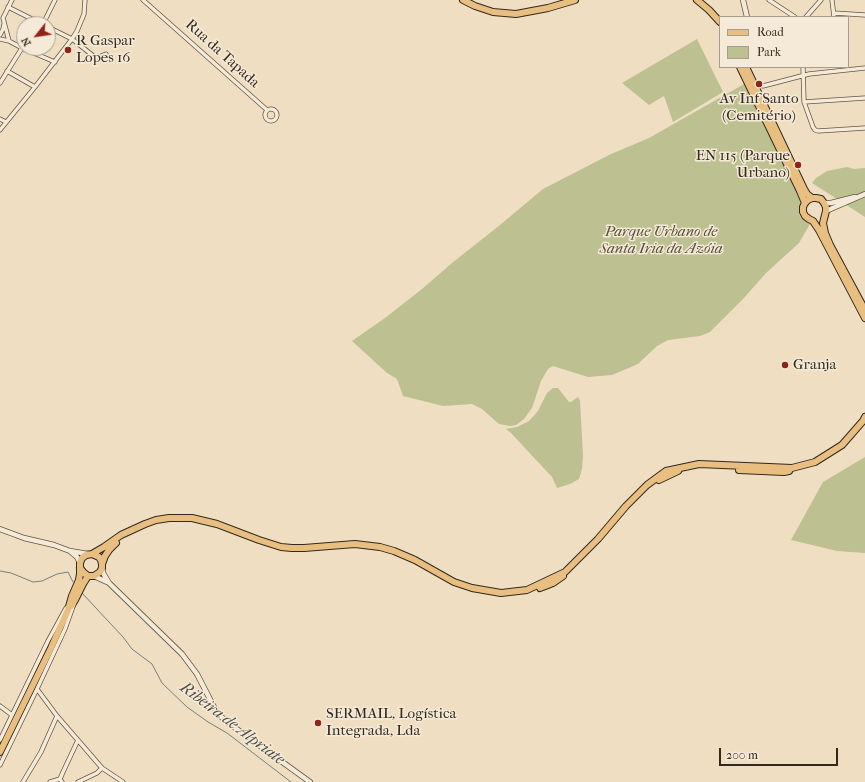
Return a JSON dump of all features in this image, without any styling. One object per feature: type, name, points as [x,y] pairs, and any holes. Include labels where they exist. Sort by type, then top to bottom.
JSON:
[{"type":"main road","points":[[463,0],[484,9],[506,14],[535,11],[575,0]]},
{"type":"main road","points":[[697,0],[719,21]]},
{"type":"main road","points":[[740,68],[805,203]]},
{"type":"main road","points":[[746,68],[804,189],[812,198],[821,199],[826,207],[823,223],[825,233],[865,310]]},
{"type":"main road","points":[[812,198],[805,203],[803,212],[808,219],[813,221],[824,239],[865,318]]},
{"type":"main road","points":[[813,221],[821,219],[825,213]]},
{"type":"main road","points":[[74,598],[79,580],[82,558],[104,547],[134,528],[156,520],[169,518],[192,518],[217,524],[281,547],[304,548],[355,544],[380,547],[394,551],[454,582],[472,588],[501,593],[527,590],[565,572],[598,539],[626,506],[647,485],[666,471],[699,464],[792,468],[815,462],[842,446],[863,421],[865,416]]},
{"type":"main road","points":[[0,752],[74,598],[83,584],[91,576],[100,572],[105,556],[109,550],[122,536],[134,531],[169,522],[191,522],[216,527],[270,548],[281,550],[303,552],[364,548],[378,550],[392,554],[456,586],[481,593],[506,595],[533,591],[553,583],[571,571],[603,539],[629,505],[651,483],[678,471],[701,468],[784,472],[808,468],[820,463],[846,447],[865,422]]},
{"type":"main road","points":[[91,554],[99,557],[102,566]]},
{"type":"main road","points":[[80,566],[84,573],[91,576]]},
{"type":"street","points":[[9,41],[3,18],[12,0]]},
{"type":"street","points":[[46,16],[55,0]]},
{"type":"street","points":[[0,130],[72,39],[84,14],[85,0]]},
{"type":"street","name":"Rua da Tapada","points":[[143,0],[267,110]]},
{"type":"street","points":[[743,0],[747,16]]},
{"type":"street","points":[[769,0],[793,16]]},
{"type":"street","points":[[807,16],[821,0]]},
{"type":"street","points":[[832,0],[834,15],[865,15]]},
{"type":"street","points":[[8,7],[26,16]]},
{"type":"street","points":[[0,34],[4,23]]},
{"type":"street","points":[[56,31],[72,39],[96,58],[106,54]]},
{"type":"street","points":[[0,40],[9,41],[16,45]]},
{"type":"street","points":[[0,83],[17,56]]},
{"type":"street","points":[[41,56],[55,62]]},
{"type":"street","points":[[803,68],[804,102],[815,130],[865,128]]},
{"type":"street","points":[[763,86],[803,75],[841,69],[865,68]]},
{"type":"street","points":[[7,71],[35,87]]},
{"type":"street","points":[[804,102],[865,98]]},
{"type":"street","points":[[0,118],[6,122]]},
{"type":"street","points":[[824,203],[831,203],[863,195]]},
{"type":"street","points":[[825,213],[834,207],[863,195]]},
{"type":"street","points":[[0,529],[24,538],[54,545],[70,551],[91,554]]},
{"type":"street","points":[[70,551],[77,557],[80,566]]},
{"type":"street","points":[[102,566],[103,573],[109,583]]},
{"type":"street","points":[[91,576],[104,579],[109,583],[182,654],[197,674],[215,708],[227,722],[310,782]]},
{"type":"street","points":[[0,765],[65,629],[74,598]]},
{"type":"street","points":[[1,737],[48,641],[74,598]]},
{"type":"street","points":[[37,689],[102,768],[123,782]]},
{"type":"street","points":[[0,706],[12,715]]},
{"type":"street","points":[[22,782],[41,752],[58,716]]},
{"type":"street","points":[[50,782],[61,780],[63,772],[78,740]]},
{"type":"street","points":[[78,782],[97,773],[102,768]]},
{"type":"green space","points":[[697,39],[723,92],[673,122],[664,96],[649,105],[622,83]]},
{"type":"green space","name":"Parque Urbano de Santa Iria da Azóia","points":[[744,84],[801,199],[799,214],[801,218],[810,224],[799,243],[766,273],[743,299],[710,332],[700,336],[668,340],[657,346],[638,364],[612,375],[588,377],[553,366],[548,369],[541,381],[532,408],[524,419],[516,425],[510,426],[499,424],[482,409],[472,404],[443,406],[403,396],[397,379],[387,373],[352,341],[385,318],[422,289],[543,189],[611,154],[649,138]]},
{"type":"green space","points":[[847,167],[854,169],[865,168],[865,217],[812,183],[816,178],[827,171]]},
{"type":"green space","points":[[553,388],[558,388],[569,402],[578,397],[580,401],[583,456],[582,469],[579,479],[570,484],[557,488],[552,477],[506,429],[517,427],[529,421],[538,411],[547,393]]},
{"type":"green space","points":[[865,457],[865,553],[837,551],[791,540],[823,482]]},
{"type":"waterway","name":"Ribeira de Alpriate","points":[[0,571],[11,573],[33,582],[42,581],[57,574],[68,572],[73,582]]},
{"type":"waterway","name":"Ribeira de Alpriate","points":[[82,593],[123,637],[132,649],[152,664],[162,683],[187,707],[227,733],[291,782]]},
{"type":"place","name":"R Gaspar Lopes 16","points":[[68,50]]},
{"type":"place","name":"Av Inf Santo (Cemitério)","points":[[759,84]]},
{"type":"place","name":"EN 115 (Parque Urbano)","points":[[798,165]]},
{"type":"place","name":"Granja","points":[[785,365]]},
{"type":"place","name":"SERMAIL, Logística Integrada, Lda","points":[[318,723]]}]
